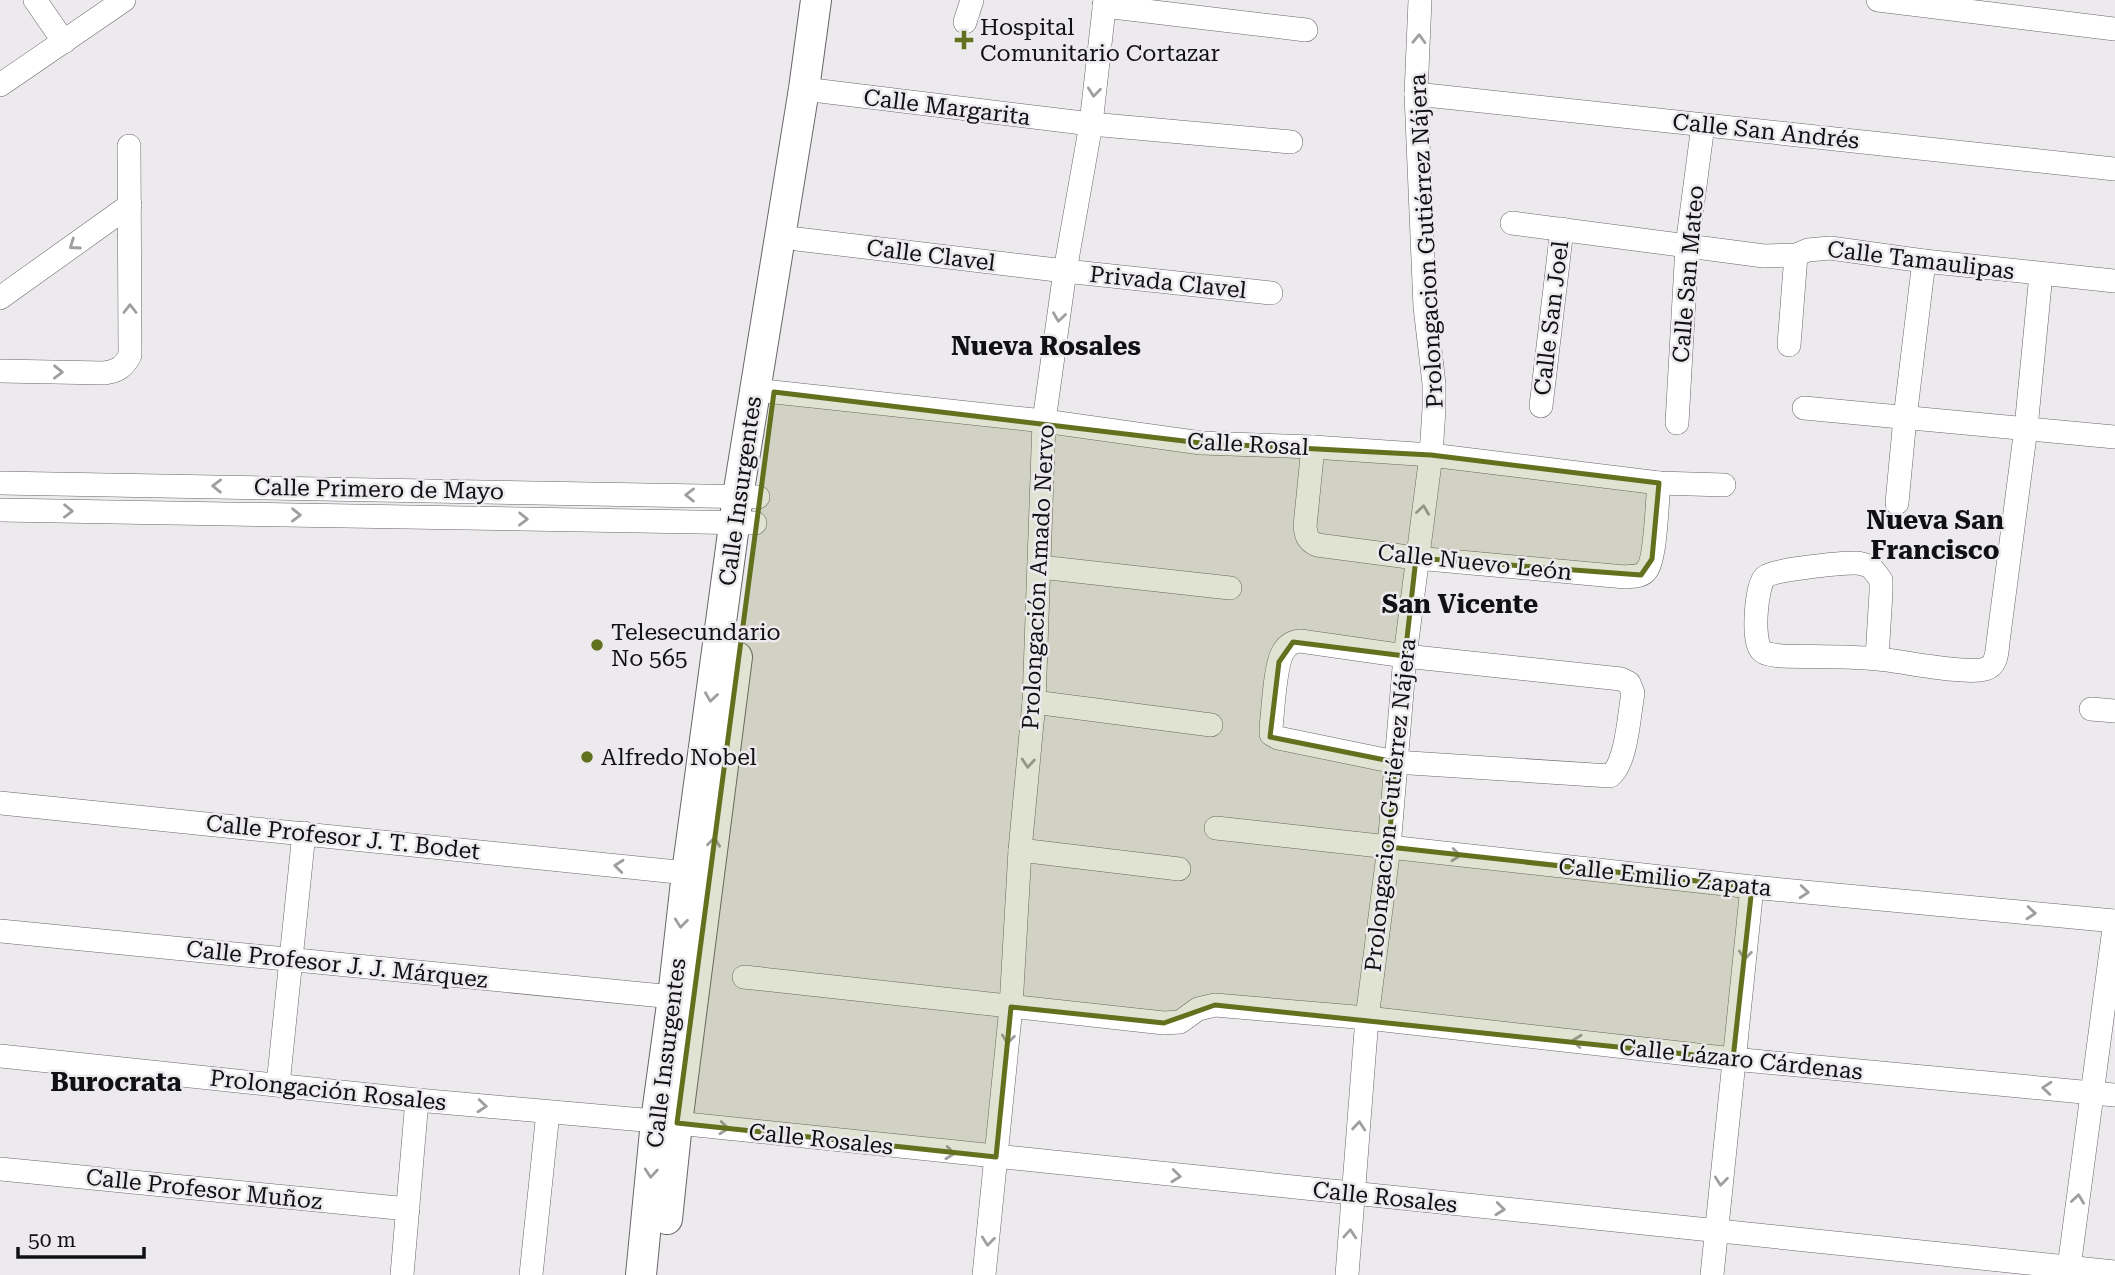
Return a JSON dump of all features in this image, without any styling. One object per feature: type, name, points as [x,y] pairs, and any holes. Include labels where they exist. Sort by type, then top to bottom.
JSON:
[{"type":"main road","name":"Calle Insurgentes","points":[[764,391],[796,239],[812,90],[816,0]]},
{"type":"main road","name":"Calle Insurgentes","points":[[661,1275],[673,997],[687,873],[812,90],[833,0]]},
{"type":"main road","name":"Calle Insurgentes","points":[[641,1275],[667,1122],[746,509]]},
{"type":"street","points":[[35,0],[64,42]]},
{"type":"street","points":[[0,85],[124,0]]},
{"type":"street","points":[[965,22],[972,0]]},
{"type":"street","name":"Prolongacion Gutiérrez Nájera","points":[[1347,1275],[1367,1018],[1389,848],[1405,656],[1431,455],[1434,409],[1434,384],[1425,307],[1416,94],[1420,0]]},
{"type":"street","points":[[1878,0],[2115,29]]},
{"type":"street","points":[[1105,3],[1306,30]]},
{"type":"street","name":"Prolongación Amado Nervo","points":[[984,1275],[1011,1007],[1020,850],[1034,702],[1044,421],[1065,271],[1091,124],[1105,3]]},
{"type":"street","name":"Calle Margarita","points":[[812,90],[1091,124],[1291,142]]},
{"type":"street","name":"Calle San Andrés","points":[[1416,94],[2115,169]]},
{"type":"street","name":"Calle San Mateo","points":[[1677,423],[1687,246],[1703,125]]},
{"type":"street","points":[[0,372],[104,373],[116,371],[125,365],[130,355],[129,146]]},
{"type":"street","points":[[0,298],[130,205]]},
{"type":"street","name":"Calle Tamaulipas","points":[[1512,223],[1764,256],[1830,248],[1924,261],[2115,281]]},
{"type":"street","name":"Calle San Joel","points":[[1541,406],[1562,229]]},
{"type":"street","name":"Calle Clavel","points":[[796,239],[1065,271]]},
{"type":"street","points":[[1789,345],[1796,254]]},
{"type":"street","points":[[1897,503],[1924,261]]},
{"type":"street","name":"Privada Clavel","points":[[1065,271],[1271,293]]},
{"type":"street","points":[[1877,658],[1881,580],[1871,567],[1858,563],[1773,573],[1764,578],[1759,587],[1757,644],[1766,653],[1781,656],[1877,658],[1978,670],[1992,666],[1996,660],[2026,428],[2041,274]]},
{"type":"street","name":"Calle Rosal","points":[[764,391],[1044,421],[1201,443],[1431,455],[1659,483],[1724,485]]},
{"type":"street","points":[[1804,408],[2115,437]]},
{"type":"street","name":"Calle Nuevo León","points":[[1313,447],[1305,526],[1306,536],[1311,542],[1416,558],[1625,577],[1640,575],[1646,571],[1652,559],[1659,483]]},
{"type":"street","name":"Calle Primero de Mayo","points":[[0,483],[746,509]]},
{"type":"street","name":"Calle Primero de Mayo","points":[[0,510],[746,509]]},
{"type":"street","points":[[1040,567],[1230,588]]},
{"type":"street","points":[[1293,642],[1405,656],[1621,679],[1629,683],[1633,693],[1621,762],[1610,776],[1395,762],[1278,738],[1271,734],[1279,662],[1287,646],[1293,642]]},
{"type":"street","points":[[1034,702],[1211,725]]},
{"type":"street","points":[[2091,709],[2115,711]]},
{"type":"street","name":"Calle Profesor J. T. Bodet","points":[[0,803],[687,873]]},
{"type":"street","name":"Calle Emilio Zapata","points":[[1216,828],[1752,887],[2115,921]]},
{"type":"street","points":[[278,1085],[304,832]]},
{"type":"street","points":[[1020,850],[1179,869]]},
{"type":"street","points":[[1712,1275],[1752,887]]},
{"type":"street","points":[[2068,1271],[2104,1094],[2115,921]]},
{"type":"street","name":"Calle Profesor J. J. Márquez","points":[[0,931],[673,997]]},
{"type":"street","name":"Calle Lázaro Cárdenas","points":[[744,977],[1164,1023],[1180,1022],[1198,1009],[1215,1005],[1367,1018],[1733,1059],[2104,1094]]},
{"type":"street","name":"Prolongación Rosales","points":[[0,1056],[417,1100],[667,1122]]},
{"type":"street","points":[[402,1275],[417,1100]]},
{"type":"street","points":[[531,1275],[548,1112]]},
{"type":"street","name":"Calle Rosales","points":[[667,1122],[2068,1271],[2115,1272]]},
{"type":"street","name":"Calle Profesor Muñoz","points":[[0,1169],[408,1209]]},
{"type":"highlighted area","points":[[774,392],[1201,443],[1431,455],[1659,483],[1652,559],[1641,575],[1416,558],[1405,656],[1293,642],[1279,662],[1270,737],[1395,762],[1389,847],[1752,887],[1733,1059],[1215,1005],[1164,1023],[1011,1007],[996,1157],[677,1123]]},
{"type":"place","name":"Hospital Comunitario Cortazar","points":[[964,40]]},
{"type":"place","name":"Telesecundario No 565","points":[[597,645]]},
{"type":"place","name":"Alfredo Nobel","points":[[587,757]]},
{"type":"district","name":"Nueva Rosales","points":[[1046,346]]},
{"type":"district","name":"Nueva San Francisco","points":[[1935,535]]},
{"type":"district","name":"San Vicente","points":[[1460,604]]},
{"type":"district","name":"Burocrata","points":[[116,1082]]}]
